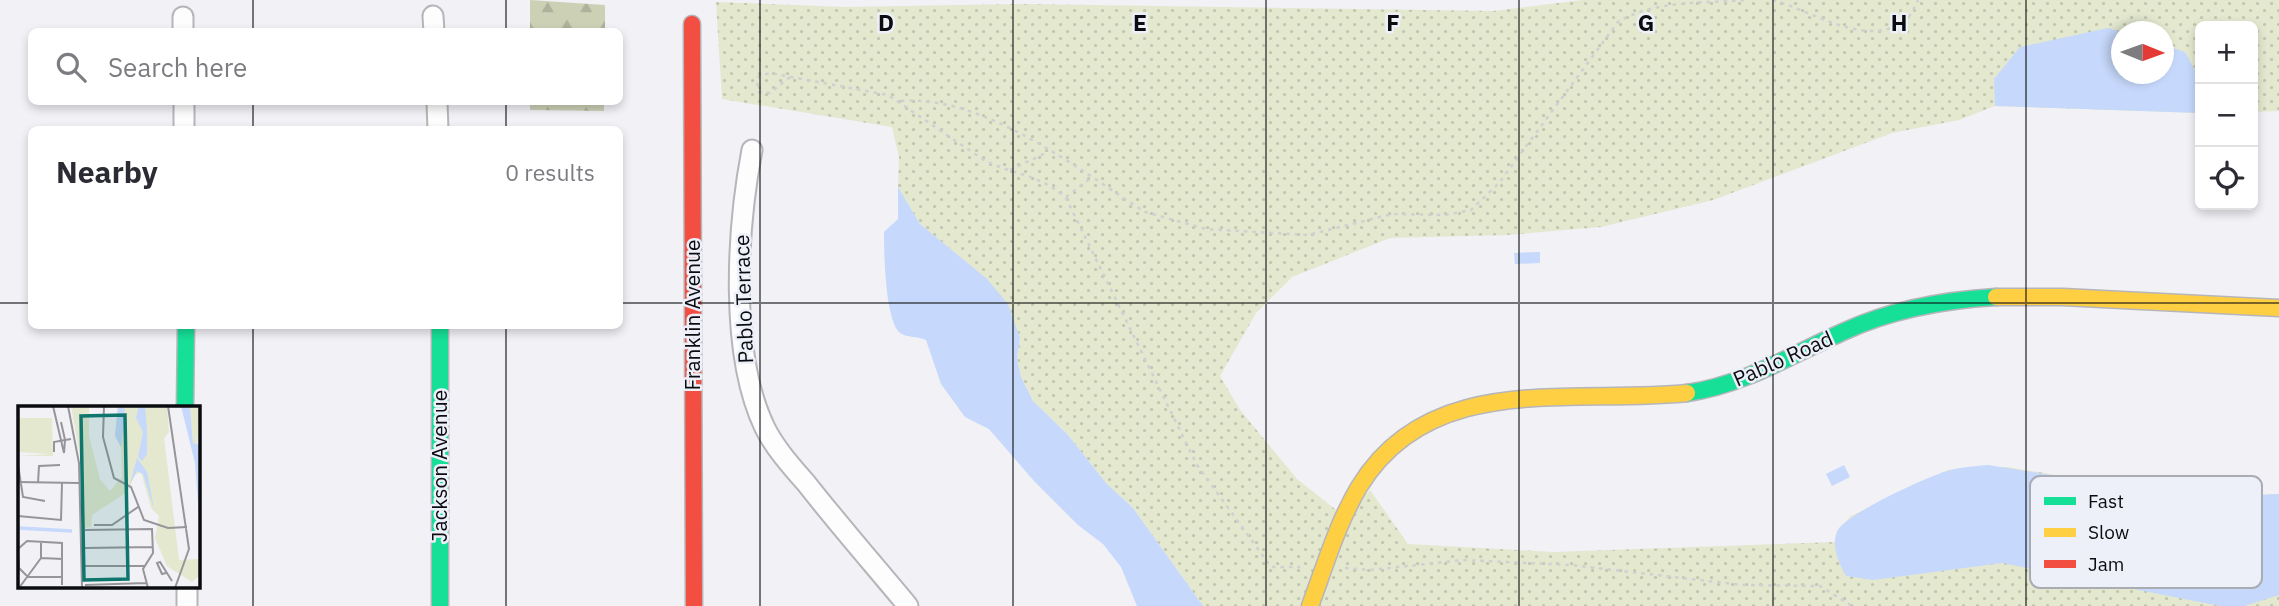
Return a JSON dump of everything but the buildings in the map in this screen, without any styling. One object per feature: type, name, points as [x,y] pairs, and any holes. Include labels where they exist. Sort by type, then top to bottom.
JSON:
[{"type":"street","name":"Franklin Avenue","points":[[692,24],[694,606]]},
{"type":"street","points":[[184,105],[184,126]]},
{"type":"street","points":[[437,105],[438,126]]},
{"type":"street","name":"Pablo Terrace","points":[[752,150],[740,218],[742,333],[747,377],[755,404],[776,446],[908,606]]},
{"type":"street","name":"Pablo Road","points":[[1310,606],[1345,516],[1371,468],[1409,432],[1458,408],[1503,399],[1654,398],[1692,393],[1760,373],[1867,321],[1937,302],[1976,296],[2022,295],[2279,308]]},
{"type":"street","points":[[185,406],[186,329]]},
{"type":"street","name":"Jackson Avenue","points":[[440,329],[440,606]]},
{"type":"street","points":[[187,588],[187,606]]},
{"type":"path","points":[[901,101],[915,100],[961,109],[1017,133],[1145,212],[1162,219],[1206,229],[1321,235],[1392,215],[1445,215],[1471,210],[1499,183],[1618,22],[1628,15],[1661,7],[1749,0]]},
{"type":"path","points":[[1773,0],[1837,24],[1868,30],[1883,29],[1904,22],[1918,0]]},
{"type":"path","points":[[790,77],[770,93],[760,92],[757,87],[759,76],[764,73],[790,77],[888,95],[901,101],[984,160],[1041,180],[1066,198],[1208,483],[1272,567],[1370,570],[1462,560],[1572,565],[1742,585],[1820,586],[1852,606]]},
{"type":"path","points":[[1010,170],[1049,151]]},
{"type":"path","points":[[1066,198],[1091,178]]},
{"type":"green space","points":[[530,0],[605,5],[605,28],[530,28]]},
{"type":"green space","points":[[1583,0],[2279,0],[2279,111],[2258,112],[2258,21],[2195,21],[2195,113],[1995,106],[1959,120],[1892,133],[1713,200],[1601,227],[1507,235],[1390,238],[1292,277],[1256,313],[1220,376],[1240,410],[1297,479],[1345,517],[1370,490],[1408,544],[1554,552],[1835,542],[1837,531],[1851,516],[1948,470],[2007,467],[2062,476],[2030,476],[2030,588],[2262,588],[2262,495],[2279,494],[2279,606],[1203,606],[1133,508],[1106,483],[1068,435],[1033,401],[1021,377],[1017,358],[1020,338],[971,266],[920,224],[898,187],[899,157],[892,127],[722,99],[716,2],[845,7],[1025,4],[1494,11]]},
{"type":"green space","points":[[530,105],[604,105],[604,111],[530,110]]},
{"type":"water","points":[[2111,29],[2111,84],[2174,84],[2174,48],[2185,52],[2195,71],[2195,113],[1995,106],[1994,79],[2020,47]]},
{"type":"water","points":[[898,187],[920,224],[987,279],[1008,304],[1020,338],[1017,358],[1021,377],[1033,401],[1068,435],[1106,483],[1133,508],[1203,606],[1137,606],[1121,567],[1103,544],[1078,525],[1034,481],[989,429],[965,417],[941,384],[926,340],[900,333],[895,326],[888,301],[884,242],[884,232],[898,219]]},
{"type":"water","points":[[1540,252],[1540,263],[1515,264],[1514,253]]},
{"type":"water","points":[[1844,465],[1850,477],[1832,486],[1826,474]]},
{"type":"water","points":[[1988,465],[2057,476],[2030,476],[2030,569],[2002,563],[1873,580],[1846,576],[1835,547],[1836,535],[1844,523],[1890,495],[1956,469]]},
{"type":"water","points":[[2279,494],[2279,595],[2244,606],[2220,606],[2129,588],[2262,588],[2262,495]]},
{"type":"traffic: fast","points":[[1687,393],[1748,376],[1863,323],[1900,311],[1957,300],[1996,297]]},
{"type":"traffic: fast","points":[[185,406],[186,329]]},
{"type":"traffic: fast","points":[[440,329],[440,606]]},
{"type":"traffic: slow","points":[[1996,297],[2063,297],[2279,308]]},
{"type":"traffic: slow","points":[[1310,606],[1338,530],[1359,487],[1389,450],[1424,425],[1464,409],[1506,401],[1687,393]]},
{"type":"traffic: jam","points":[[692,24],[694,606]]}]
